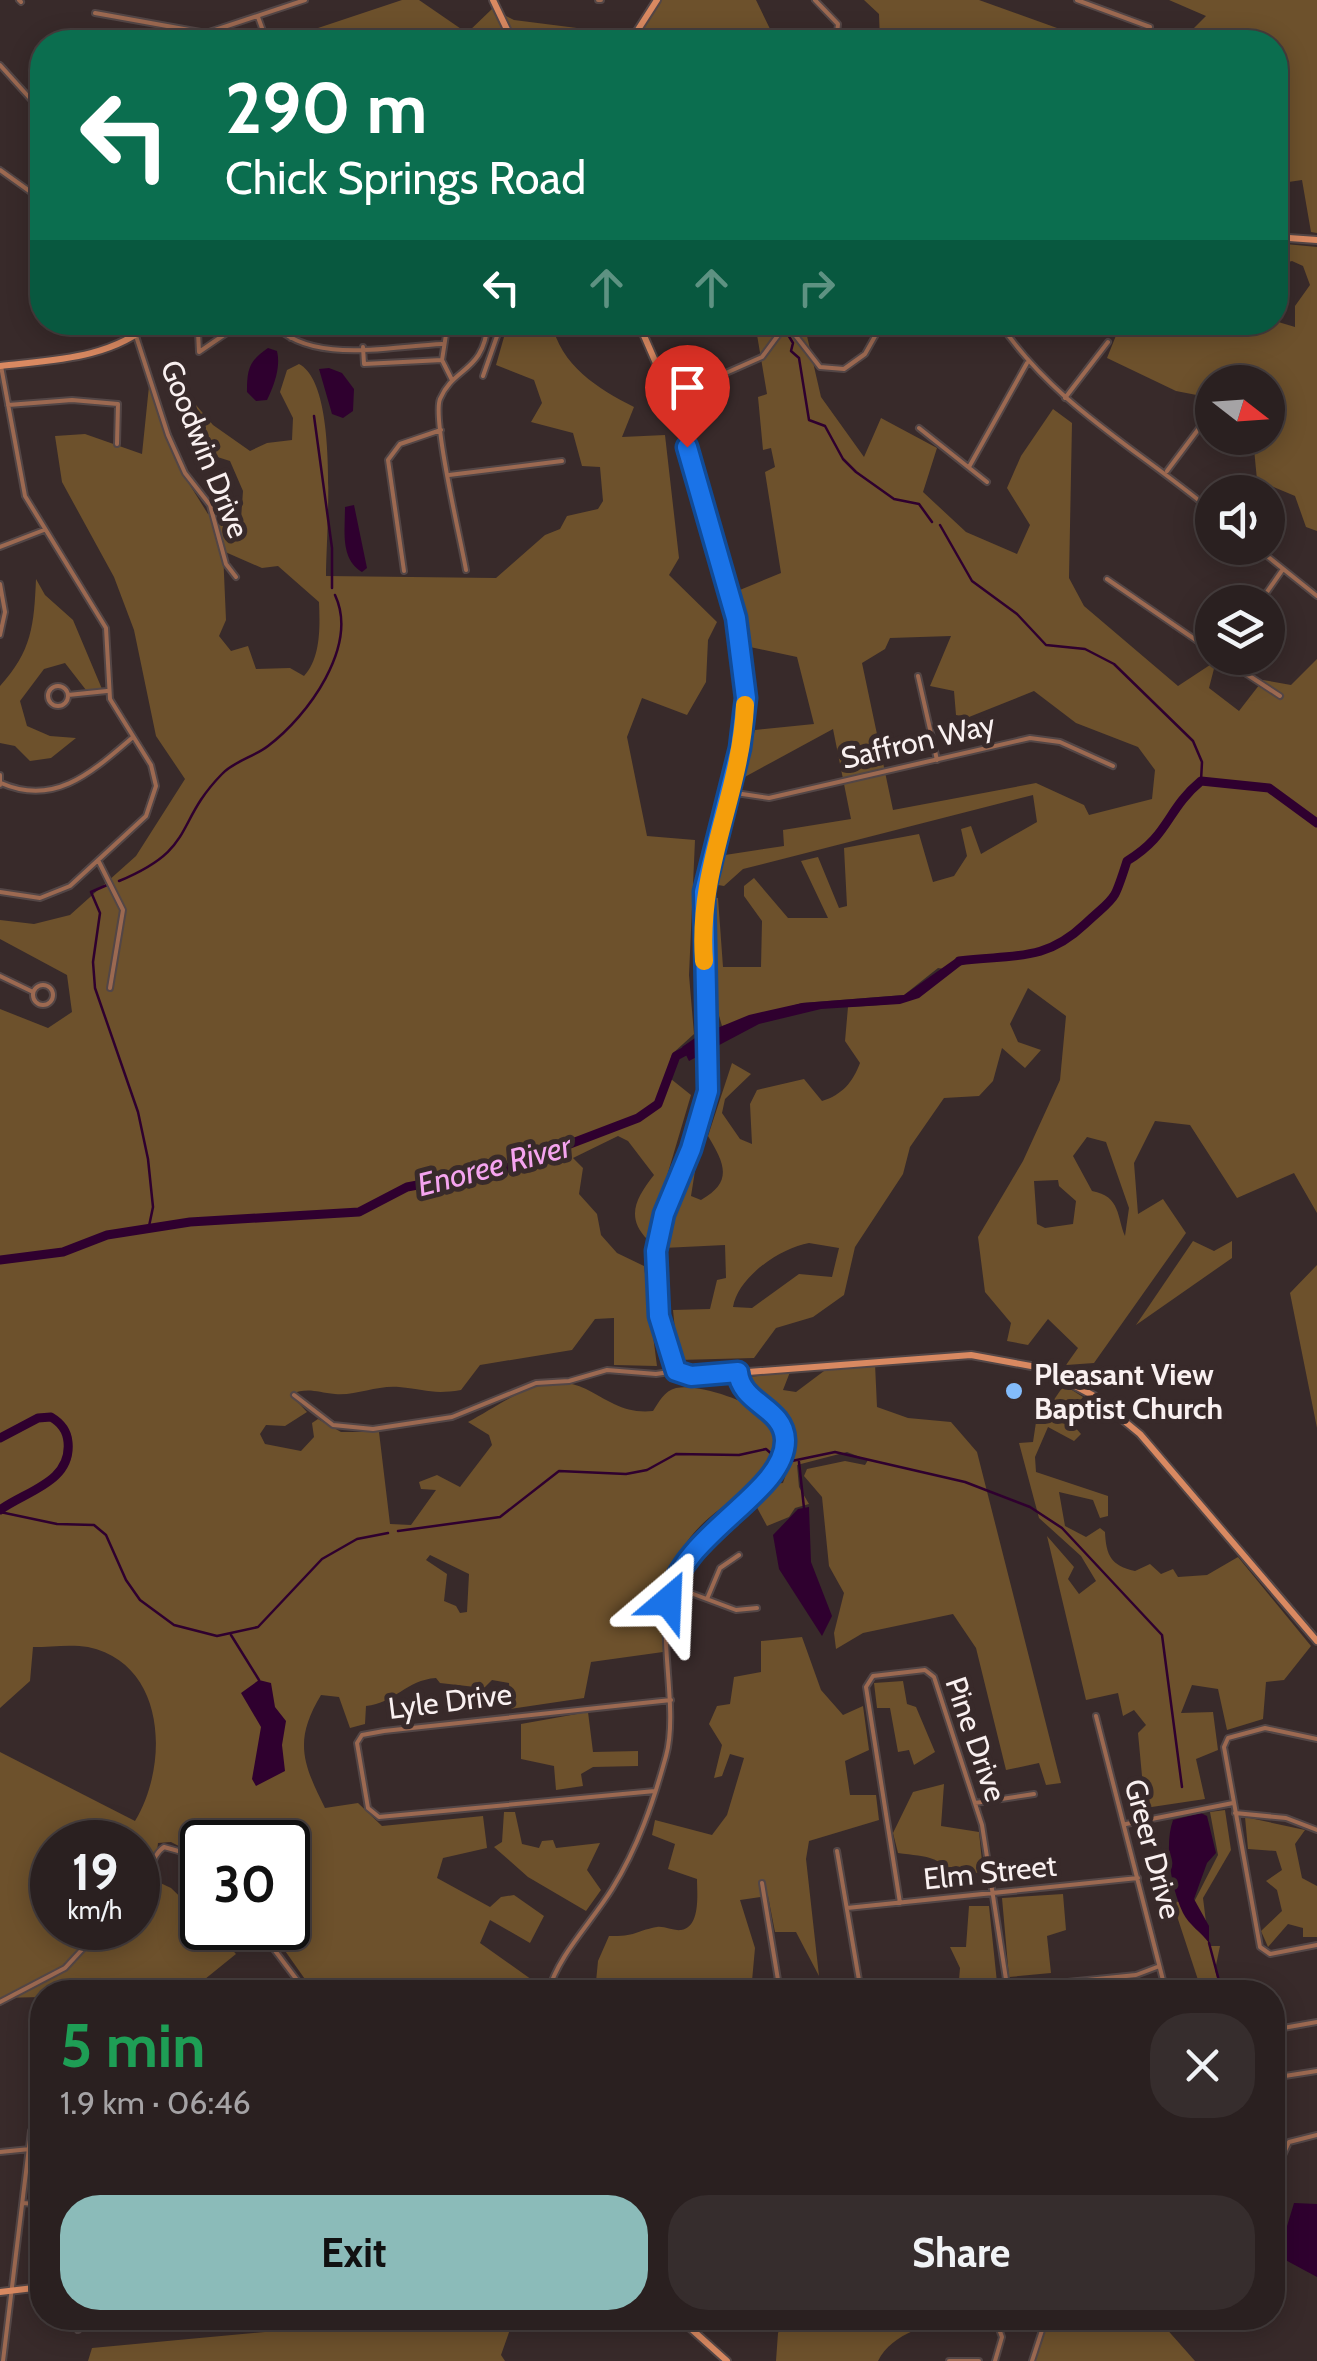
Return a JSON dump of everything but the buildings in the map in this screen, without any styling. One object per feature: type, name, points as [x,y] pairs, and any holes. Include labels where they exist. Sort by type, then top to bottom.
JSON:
[{"type":"street","points":[[208,30],[305,0]]},
{"type":"street","points":[[494,0],[508,30]]},
{"type":"street","points":[[638,30],[656,0]]},
{"type":"street","points":[[815,0],[838,24],[837,30]]},
{"type":"street","points":[[1077,0],[1150,27]]},
{"type":"street","points":[[95,12],[182,30]]},
{"type":"street","points":[[258,17],[263,30]]},
{"type":"street","points":[[0,65],[30,98]]},
{"type":"street","points":[[0,170],[30,191]]},
{"type":"street","points":[[1288,238],[1317,240]]},
{"type":"street","points":[[198,335],[199,352],[223,335]]},
{"type":"street","points":[[287,335],[323,349],[442,344]]},
{"type":"street","points":[[444,335],[442,360],[453,382]]},
{"type":"street","points":[[466,570],[441,430],[440,399],[478,359],[484,335]]},
{"type":"street","points":[[483,376],[497,335]]},
{"type":"street","points":[[644,335],[676,410],[742,647],[745,714],[704,892],[702,936],[710,1058],[701,1121],[664,1214],[656,1251],[658,1305],[676,1371]]},
{"type":"street","points":[[676,410],[720,376],[762,356],[778,335]]},
{"type":"street","points":[[795,335],[820,367],[844,369],[866,354],[876,335]]},
{"type":"street","points":[[1008,335],[1027,363],[1065,398],[1195,497]]},
{"type":"street","points":[[0,892],[26,898],[51,895],[98,860],[146,816],[154,803],[154,771],[107,691],[106,628],[44,530],[21,483],[1,366],[94,352],[136,336]]},
{"type":"street","name":"Goodwin Drive","points":[[136,336],[168,435],[184,472],[206,498],[226,564],[236,577]]},
{"type":"street","points":[[1065,398],[1108,342]]},
{"type":"street","points":[[363,347],[364,364],[442,360]]},
{"type":"street","points":[[969,467],[1027,363]]},
{"type":"street","points":[[8,405],[72,400],[118,404],[117,444]]},
{"type":"street","points":[[920,428],[987,482]]},
{"type":"street","points":[[404,571],[388,460],[400,444],[441,430]]},
{"type":"street","points":[[1166,472],[1195,434]]},
{"type":"street","points":[[449,475],[562,461]]},
{"type":"street","points":[[0,547],[44,530]]},
{"type":"street","points":[[1278,565],[1317,596]]},
{"type":"street","points":[[1271,585],[1282,568]]},
{"type":"street","points":[[1107,579],[1195,639]]},
{"type":"street","points":[[0,584],[5,606],[0,635]]},
{"type":"street","points":[[1248,675],[1280,696]]},
{"type":"street","points":[[918,676],[937,760]]},
{"type":"street","points":[[68,695],[107,691]]},
{"type":"street","points":[[0,775],[0,784],[33,794],[59,791],[132,737]]},
{"type":"street","name":"Saffron Way","points":[[729,792],[769,798],[1044,738],[1112,766]]},
{"type":"street","points":[[98,860],[123,910],[110,988]]},
{"type":"street","points":[[0,976],[32,992]]},
{"type":"street","points":[[294,1395],[334,1425],[373,1429],[452,1417],[536,1383],[569,1381],[607,1370],[656,1374],[676,1371],[691,1376],[971,1354],[1015,1360],[1055,1373],[1094,1396],[1140,1434],[1317,1641]]},
{"type":"street","points":[[553,1980],[634,1851],[655,1791],[669,1744],[667,1608],[672,1586],[698,1545],[762,1486],[782,1454],[782,1426],[746,1393],[738,1372]]},
{"type":"street","points":[[707,1599],[720,1568],[740,1555]]},
{"type":"street","points":[[672,1586],[736,1610],[757,1608]]},
{"type":"street","name":"Pine Drive","points":[[900,1903],[866,1687],[870,1678],[924,1670],[934,1675],[975,1803],[1007,1980]]},
{"type":"street","name":"Lyle Drive","points":[[655,1791],[379,1817],[368,1808],[357,1740],[364,1734],[384,1730],[671,1700]]},
{"type":"street","name":"Greer Drive","points":[[1096,1716],[1162,1980]]},
{"type":"street","points":[[1317,1739],[1260,1728],[1226,1740],[1233,1803],[1261,1949],[1273,1954],[1317,1945]]},
{"type":"street","points":[[975,1803],[1034,1794]]},
{"type":"street","points":[[1125,1826],[1233,1803]]},
{"type":"street","points":[[1235,1813],[1291,1819],[1317,1830]]},
{"type":"street","points":[[837,1851],[858,1980]]},
{"type":"street","name":"Elm Street","points":[[847,1908],[1138,1878]]},
{"type":"street","points":[[762,1883],[778,1980]]},
{"type":"street","points":[[43,1980],[66,1968],[82,1950]]},
{"type":"street","points":[[274,1950],[297,1980]]},
{"type":"street","name":"Pine Drive","points":[[1093,1980],[1136,1975],[1157,1967]]},
{"type":"street","points":[[0,2002],[30,1987]]},
{"type":"street","points":[[1285,2028],[1317,2022]]},
{"type":"street","points":[[1285,2076],[1317,2071]]},
{"type":"street","points":[[1285,2151],[1289,2142],[1317,2135]]},
{"type":"street","points":[[0,2152],[30,2149],[12,2291],[2,2336],[3,2361]]},
{"type":"street","points":[[24,2203],[30,2204]]},
{"type":"street","points":[[0,2292],[30,2289]]},
{"type":"street","points":[[692,2330],[726,2361]]},
{"type":"street","points":[[995,2361],[1002,2337],[999,2330]]},
{"type":"street","points":[[1032,2361],[1042,2330]]},
{"type":"street","points":[[948,2361],[980,2361]]},
{"type":"shaded area","points":[[402,0],[419,0],[463,30],[312,30]]},
{"type":"shaded area","points":[[656,0],[756,0],[771,30],[635,30]]},
{"type":"shaded area","points":[[864,0],[979,0],[1063,30],[880,30],[879,14]]},
{"type":"shaded area","points":[[1169,0],[1317,0],[1317,233],[1311,232],[1302,180],[1288,182],[1288,30],[1192,30],[1206,16]]},
{"type":"shaded area","points":[[492,9],[514,20],[593,30],[470,30]]},
{"type":"shaded area","points":[[1288,244],[1317,247],[1317,531],[1306,527],[1295,496],[1285,492],[1285,475],[1257,475],[1255,455],[1285,455],[1285,365],[1195,365],[1195,395],[1176,391],[1107,358],[1116,335],[1288,335],[1288,325],[1295,327],[1295,306],[1310,285],[1303,266],[1288,262]]},
{"type":"shaded area","points":[[505,335],[555,335],[582,374],[634,407],[622,437],[665,435],[679,558],[669,575],[717,622],[708,640],[706,682],[687,715],[642,698],[627,737],[647,836],[695,840],[689,975],[694,1034],[672,1054],[666,1075],[691,1095],[648,1240],[635,1215],[642,1192],[654,1175],[628,1141],[618,1136],[573,1158],[583,1168],[579,1194],[597,1214],[601,1235],[617,1253],[644,1266],[657,1366],[614,1365],[614,1318],[595,1319],[572,1350],[480,1365],[461,1390],[435,1392],[391,1387],[343,1394],[308,1390],[290,1394],[307,1412],[285,1426],[266,1425],[260,1434],[265,1444],[301,1451],[314,1437],[312,1423],[318,1419],[341,1432],[379,1432],[390,1524],[411,1525],[436,1490],[421,1489],[419,1482],[437,1475],[460,1487],[492,1445],[489,1435],[468,1422],[539,1386],[571,1384],[634,1411],[653,1411],[672,1389],[709,1391],[765,1413],[781,1439],[764,1473],[700,1527],[677,1558],[666,1593],[663,1652],[591,1662],[584,1698],[510,1709],[509,1683],[492,1680],[484,1688],[440,1683],[436,1678],[366,1706],[365,1724],[350,1728],[339,1697],[321,1695],[307,1725],[304,1751],[325,1808],[358,1803],[382,1826],[483,1816],[487,1848],[443,1858],[437,1878],[490,1907],[501,1897],[514,1895],[544,1916],[530,1943],[490,1920],[480,1943],[532,1980],[306,1980],[284,1950],[310,1950],[310,1820],[180,1820],[180,1847],[160,1843],[160,1820],[135,1820],[153,1773],[156,1746],[147,1695],[133,1673],[114,1657],[88,1647],[33,1647],[30,1681],[0,1708],[0,1009],[48,1028],[72,1012],[67,975],[0,939],[0,920],[34,924],[70,915],[136,856],[185,779],[156,736],[134,630],[114,577],[62,482],[55,436],[85,434],[142,454],[149,386],[183,474],[208,514],[241,519],[243,491],[230,461],[211,455],[196,405],[213,425],[250,451],[267,443],[292,440],[293,418],[280,392],[287,370],[299,364],[312,377],[326,429],[326,576],[496,578],[545,535],[560,529],[567,516],[598,509],[603,501],[600,467],[582,466],[573,433],[531,422],[542,403],[534,380],[496,365]],"holes":[[[223,551],[262,568],[278,566],[319,602],[316,651],[304,676],[290,668],[256,669],[248,646],[231,651],[219,636],[226,620]],[[430,1555],[469,1574],[467,1612],[460,1613],[456,1606],[444,1601],[447,1574],[426,1560]]]},
{"type":"shaded area","points":[[757,335],[807,335],[821,397],[864,457],[881,418],[937,448],[923,492],[966,532],[1017,554],[1030,525],[1007,488],[1021,456],[1053,409],[1072,423],[1069,578],[1084,606],[1178,686],[1195,675],[1212,675],[1209,688],[1239,711],[1263,680],[1291,685],[1317,659],[1317,1213],[1294,1173],[1237,1198],[1190,1125],[1155,1121],[1134,1163],[1138,1214],[1163,1199],[1186,1233],[1094,1363],[1066,1365],[1078,1348],[1048,1319],[1028,1345],[1007,1341],[1011,1323],[985,1292],[978,1237],[1023,1161],[1060,1080],[1066,1016],[1028,988],[1010,1024],[1018,1042],[1041,1050],[1025,1068],[1002,1048],[993,1081],[979,1096],[944,1098],[910,1147],[903,1174],[855,1247],[844,1295],[813,1317],[776,1328],[754,1358],[678,1360],[673,1310],[710,1309],[717,1280],[726,1278],[725,1245],[663,1248],[674,1204],[699,1146],[691,1196],[701,1200],[722,1179],[722,1164],[708,1136],[732,1063],[751,1074],[725,1099],[722,1113],[740,1139],[752,1144],[750,1104],[757,1090],[804,1079],[822,1101],[850,1082],[860,1063],[845,1041],[848,1007],[904,1001],[950,970],[938,968],[904,995],[802,1003],[722,1026],[713,995],[709,898],[718,898],[723,967],[761,967],[762,921],[744,896],[744,886],[754,878],[788,918],[828,918],[801,861],[818,857],[839,908],[847,906],[844,848],[919,834],[933,882],[954,876],[967,856],[961,829],[971,826],[981,854],[1037,822],[1033,795],[743,869],[724,886],[718,885],[725,855],[784,846],[783,830],[851,819],[833,729],[741,779],[755,730],[814,724],[797,657],[750,647],[735,592],[781,573],[765,472],[775,467],[771,448],[763,450],[758,397],[767,394]],"holes":[[[951,636],[930,686],[954,691],[956,715],[969,717],[1034,691],[1076,723],[1138,747],[1155,770],[1152,799],[1089,815],[1084,805],[1036,783],[893,810],[862,663],[885,649],[890,638]],[[1087,1137],[1106,1142],[1129,1208],[1125,1236],[1113,1203],[1092,1191],[1073,1156]],[[1058,1180],[1059,1186],[1076,1201],[1073,1224],[1045,1228],[1037,1224],[1034,1181]],[[809,1243],[839,1248],[832,1277],[799,1274],[752,1308],[733,1307],[752,1275],[786,1251]]]},
{"type":"shaded area","points":[[268,348],[277,351],[276,376],[267,400],[256,401],[247,392],[249,371]]},
{"type":"shaded area","points":[[319,369],[342,373],[354,389],[353,411],[343,418],[332,414]]},
{"type":"shaded area","points":[[354,505],[367,568],[362,572],[350,560],[345,544],[345,507]]},
{"type":"shaded area","points":[[36,579],[45,595],[73,620],[102,689],[86,690],[65,663],[44,669],[20,701],[27,726],[50,736],[76,738],[51,758],[30,761],[15,746],[0,743],[0,686],[25,649]]},
{"type":"shaded area","points":[[955,959],[968,960],[919,998],[900,1004],[821,1009],[759,1024],[689,1061],[682,1047],[698,1036],[749,1015],[802,1003],[904,995]]},
{"type":"shaded area","points":[[1193,1241],[1214,1251],[1232,1241],[1232,1258],[1136,1325]]},
{"type":"shaded area","points":[[1317,1265],[1317,1428],[1290,1293]]},
{"type":"shaded area","points":[[875,1364],[877,1407],[908,1418],[951,1422],[977,1452],[1061,1783],[1046,1785],[1039,1763],[1006,1770],[976,1648],[953,1614],[863,1633],[836,1649],[834,1633],[844,1593],[829,1566],[822,1497],[804,1476],[807,1469],[845,1461],[865,1465],[868,1460],[847,1452],[797,1465],[799,1487],[809,1504],[767,1526],[754,1502],[773,1484],[783,1483],[791,1450],[787,1426],[773,1406],[749,1384],[749,1377],[790,1372],[783,1390],[796,1392],[828,1368]]},
{"type":"shaded area","points":[[1064,1385],[1083,1397],[1066,1417],[1081,1434],[1074,1441],[1048,1427],[1035,1457],[1036,1472],[1108,1496],[1108,1516],[1100,1518],[1093,1500],[1059,1492],[1065,1526],[1086,1537],[1100,1528],[1105,1532],[1111,1558],[1135,1571],[1150,1564],[1161,1574],[1173,1569],[1178,1577],[1207,1575],[1238,1557],[1311,1646],[1284,1680],[1266,1682],[1263,1719],[1227,1730],[1218,1689],[1192,1685],[1181,1713],[1213,1712],[1218,1750],[1196,1759],[1205,1799],[1145,1808],[1138,1733],[1146,1725],[1134,1710],[1123,1716],[1118,1693],[1086,1700],[1047,1536],[1074,1567],[1068,1579],[1079,1594],[1096,1581],[1081,1556],[1039,1518],[1019,1443],[1033,1442],[1038,1409],[1047,1410]]},
{"type":"shaded area","points":[[809,1507],[811,1562],[832,1616],[822,1636],[779,1569],[773,1535],[798,1509]]},
{"type":"shaded area","points":[[802,1637],[821,1690],[843,1715],[863,1706],[869,1750],[845,1761],[850,1795],[876,1795],[879,1820],[809,1841],[806,1859],[819,1976],[796,1932],[775,1932],[768,1896],[740,1900],[755,1948],[752,1980],[596,1980],[598,1961],[609,1936],[657,1927],[681,1930],[692,1923],[697,1879],[668,1869],[675,1844],[652,1835],[655,1820],[712,1835],[727,1815],[744,1758],[730,1754],[722,1776],[714,1778],[722,1745],[709,1724],[717,1706],[730,1704],[734,1677],[761,1672],[761,1641]]},
{"type":"shaded area","points":[[259,1680],[271,1683],[275,1707],[286,1721],[282,1745],[285,1771],[256,1786],[252,1779],[261,1727],[241,1693]]},
{"type":"shaded area","points":[[903,1681],[907,1704],[916,1707],[935,1752],[914,1765],[909,1750],[898,1752],[890,1708],[877,1708],[874,1683]]},
{"type":"shaded area","points":[[588,1712],[593,1752],[638,1751],[638,1766],[593,1767],[581,1774],[583,1786],[556,1790],[554,1766],[521,1759],[521,1724]]},
{"type":"shaded area","points":[[0,1752],[133,1820],[30,1820],[30,1950],[160,1950],[160,1883],[180,1897],[180,1950],[232,1950],[236,1954],[204,1980],[30,1980],[30,1997],[0,1998]]},
{"type":"shaded area","points":[[944,1784],[941,1826],[979,1832],[983,1871],[968,1875],[967,1888],[954,1887],[941,1863],[898,1853],[893,1833],[913,1792]]},
{"type":"shaded area","points":[[1225,1810],[1231,1850],[1203,1898],[1209,1946],[1220,1946],[1215,1970],[1218,1980],[1198,1980],[1172,1901],[1193,1904],[1218,1855],[1210,1812]]},
{"type":"shaded area","points":[[504,1812],[515,1812],[522,1844],[539,1848],[542,1841],[553,1840],[556,1848],[600,1843],[587,1870],[601,1890],[586,1911],[528,1877],[494,1847],[502,1842]]},
{"type":"shaded area","points":[[1201,1813],[1207,1816],[1216,1853],[1207,1863],[1194,1899],[1209,1926],[1209,1943],[1183,1913],[1169,1854],[1173,1820]]},
{"type":"shaded area","points":[[1245,1817],[1305,1830],[1295,1844],[1302,1878],[1317,1886],[1317,1937],[1303,1937],[1303,1928],[1288,1924],[1268,1947],[1261,1931],[1282,1911],[1277,1890],[1266,1881],[1282,1870],[1276,1851],[1248,1849]]},
{"type":"shaded area","points":[[1063,1894],[1066,1930],[1047,1936],[1051,1973],[1009,1977],[1002,1898]]},
{"type":"shaded area","points":[[969,1906],[989,1906],[997,1980],[959,1980],[960,1968],[950,1947],[966,1947]]},
{"type":"shaded area","points":[[1294,2203],[1317,2204],[1317,2277],[1285,2260],[1285,2233]]},
{"type":"shaded area","points":[[286,2330],[510,2330],[501,2355],[505,2361],[88,2361],[92,2348]]},
{"type":"shaded area","points":[[917,2330],[893,2343],[878,2361],[776,2361],[778,2333]]},
{"type":"shaded area","points":[[1044,2330],[1168,2330],[1195,2361],[1035,2361]]},
{"type":"waterway","points":[[788,335],[793,343],[791,351],[799,358],[809,420],[825,426],[843,459],[856,472],[894,499],[919,504],[932,522]]},
{"type":"waterway","points":[[314,416],[332,548],[332,588]]},
{"type":"waterway","points":[[940,525],[972,581],[1017,614],[1046,645],[1085,649],[1114,664],[1193,741],[1202,762],[1201,781]]},
{"type":"waterway","points":[[119,881],[162,857],[222,774],[268,746],[299,717],[326,678],[335,657],[341,615],[335,595]]},
{"type":"waterway","name":"Enoree River","points":[[959,961],[1041,951],[1070,936],[1112,898],[1127,861],[1152,842],[1201,781],[1269,788],[1317,823]]},
{"type":"waterway","points":[[107,885],[91,892],[100,913],[93,962],[95,988],[138,1112],[153,1207],[148,1231]]},
{"type":"waterway","name":"Enoree River","points":[[0,1260],[63,1252],[107,1235],[190,1222],[359,1212],[407,1187],[507,1168],[638,1118],[658,1104],[676,1056],[693,1047]]},
{"type":"waterway","name":"Enoree River","points":[[0,1438],[38,1418],[51,1417],[63,1427],[68,1442],[63,1467],[55,1476],[0,1510]]},
{"type":"waterway","points":[[398,1531],[500,1517],[559,1471],[626,1474],[647,1470],[676,1454],[739,1455],[766,1449],[774,1456]]},
{"type":"waterway","points":[[787,1462],[835,1452],[965,1482],[1030,1507],[1062,1528],[1162,1635],[1182,1787]]},
{"type":"waterway","points":[[799,1462],[804,1508]]},
{"type":"waterway","points":[[0,1512],[57,1524],[94,1525],[106,1535],[126,1580],[140,1600],[174,1625],[217,1636],[258,1627],[322,1559],[357,1539],[388,1533]]},
{"type":"waterway","points":[[231,1635],[259,1680]]},
{"type":"waterway","points":[[1209,1943],[1219,1980]]},
{"type":"slow traffic","points":[[704,961],[702,914],[707,875],[740,748],[745,705]]},
{"type":"place","name":"Pleasant View Baptist Church","points":[[1014,1391]]},
{"type":"route","points":[[668,1601],[672,1584],[707,1534],[768,1480],[779,1463],[785,1441],[780,1422],[746,1393],[738,1372],[691,1376],[676,1371],[656,1295],[660,1226],[697,1134],[708,1091],[704,892],[740,748],[746,698],[740,632],[687,447]]}]
